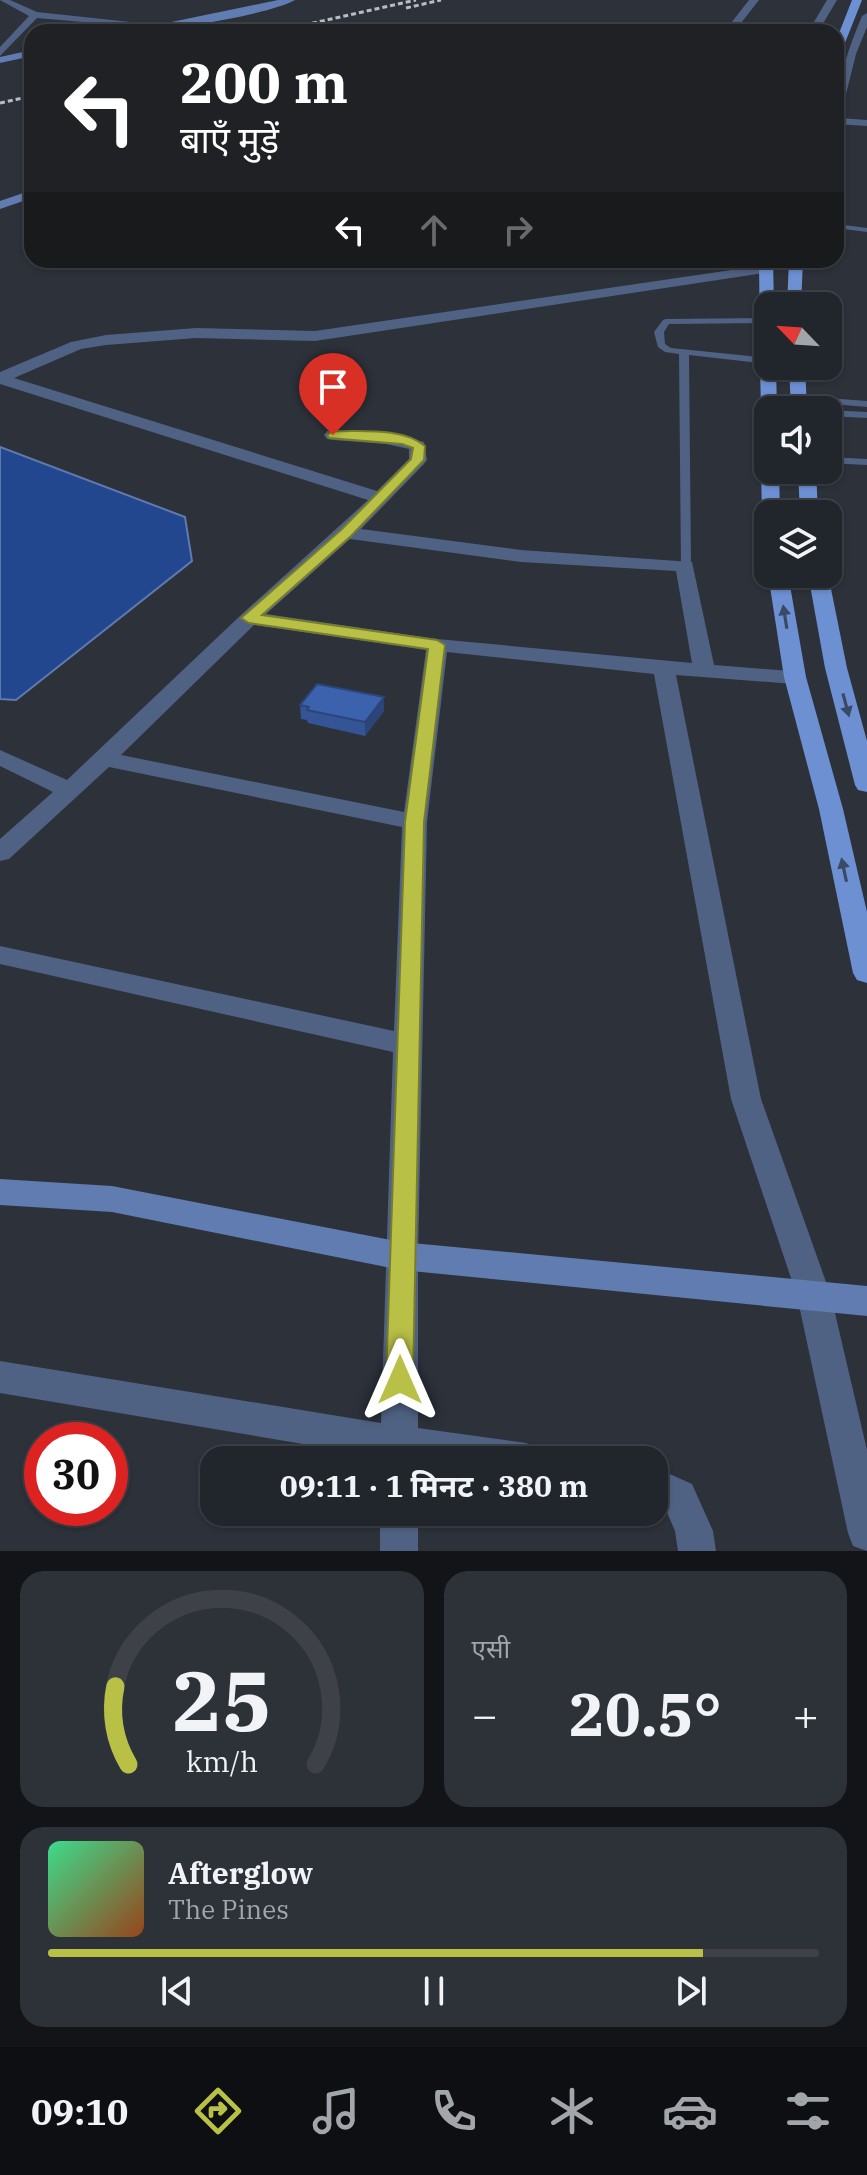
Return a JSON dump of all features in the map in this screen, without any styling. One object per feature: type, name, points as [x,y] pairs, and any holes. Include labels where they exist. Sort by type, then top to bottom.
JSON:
[{"type":"main road","points":[[838,16],[845,0]]},
{"type":"main road","points":[[844,33],[857,0]]},
{"type":"main road","points":[[766,268],[766,292]]},
{"type":"main road","points":[[795,292],[796,268]]},
{"type":"main road","points":[[780,588],[795,677],[831,809],[867,973]]},
{"type":"main road","points":[[821,588],[836,668],[867,785]]},
{"type":"street","points":[[3,0],[32,9],[144,24]]},
{"type":"street","points":[[173,24],[290,0]]},
{"type":"street","points":[[735,24],[754,0]]},
{"type":"street","points":[[818,24],[832,0]]},
{"type":"street","points":[[5,14],[32,9]]},
{"type":"street","points":[[2,49],[32,9]]},
{"type":"street","points":[[106,24],[115,21]]},
{"type":"street","points":[[844,84],[851,54],[866,21]]},
{"type":"street","points":[[2,49],[24,45]]},
{"type":"street","points":[[0,60],[24,55]]},
{"type":"street","points":[[844,120],[867,123]]},
{"type":"street","points":[[0,205],[24,197]]},
{"type":"street","points":[[0,378],[77,345],[106,340],[183,333],[315,336],[747,268]]},
{"type":"street","points":[[0,378],[379,498]]},
{"type":"street","points":[[1,852],[104,759],[249,618],[346,533],[418,460],[418,446],[384,437],[333,435]]},
{"type":"street","points":[[346,533],[521,556],[685,566],[704,670]]},
{"type":"street","points":[[249,618],[437,645],[664,668],[795,677]]},
{"type":"street","points":[[399,1446],[401,1256],[415,822],[437,645]]},
{"type":"street","points":[[664,668],[746,1099],[814,1296],[867,1533]]},
{"type":"street","points":[[0,757],[68,790]]},
{"type":"street","points":[[104,759],[415,822]]},
{"type":"street","points":[[0,955],[407,1044]]},
{"type":"street","points":[[0,1192],[112,1199],[401,1256],[867,1301]]},
{"type":"street","points":[[0,1377],[372,1446]]},
{"type":"street","points":[[668,1492],[679,1497],[694,1531],[697,1551]]},
{"type":"street","points":[[399,1526],[399,1551]]},
{"type":"lane","points":[[844,227],[867,230]]},
{"type":"lane","points":[[754,320],[666,322],[659,332],[661,345],[684,353],[754,362]]},
{"type":"lane","points":[[684,353],[685,566]]},
{"type":"lane","points":[[842,404],[867,404]]},
{"type":"lane","points":[[842,414],[867,415]]},
{"type":"lane","points":[[842,461],[867,462]]},
{"type":"water","points":[[0,447],[185,517],[192,561],[16,700],[0,699]]},
{"type":"building","points":[[317,684],[384,697],[365,722],[307,710],[309,707],[300,705]]},
{"type":"railway","points":[[309,24],[416,0]]},
{"type":"railway","points":[[406,8],[441,0]]},
{"type":"railway","points":[[0,103],[24,98]]},
{"type":"route","points":[[333,435],[405,440],[418,446],[418,460],[346,533],[249,618],[437,645],[415,822],[400,1380]]}]
